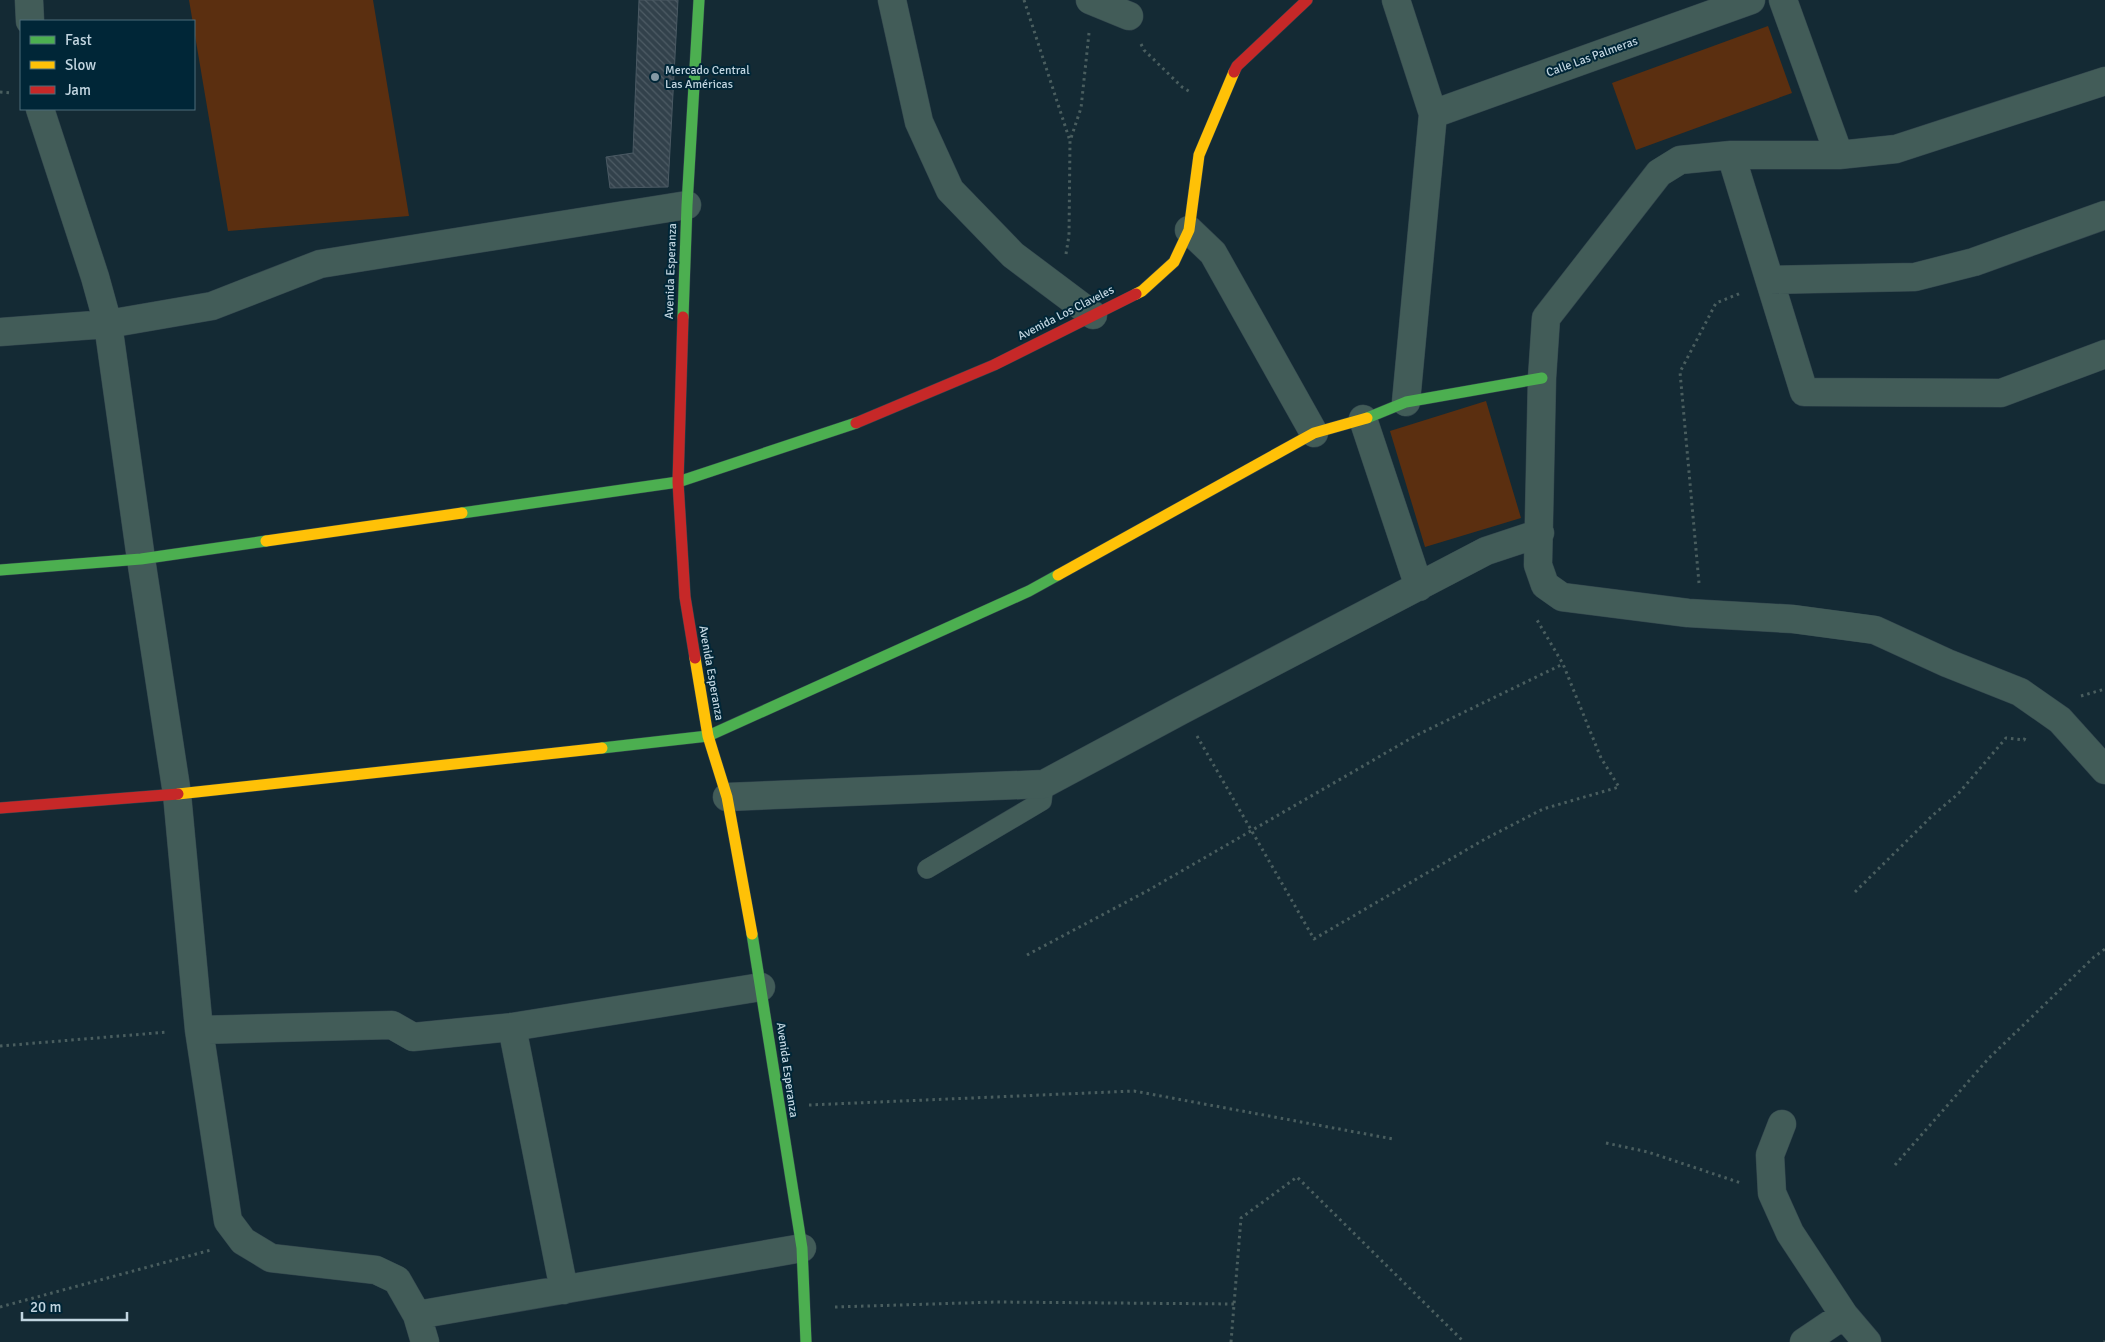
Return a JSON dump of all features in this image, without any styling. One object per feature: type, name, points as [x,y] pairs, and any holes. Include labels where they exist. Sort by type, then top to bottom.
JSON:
[{"type":"street","points":[[29,0],[30,20]]},
{"type":"street","name":"Avenida Esperanza","points":[[700,0],[687,205],[678,482],[685,597],[708,736],[727,797],[761,987],[778,1106],[802,1248],[806,1342]]},
{"type":"street","points":[[892,0],[919,122],[950,190],[1013,255],[1093,315]]},
{"type":"street","name":"Avenida Los Claveles","points":[[0,570],[141,559],[678,482],[861,421],[994,365],[1142,291],[1174,262],[1189,230],[1199,155],[1237,66],[1307,0]]},
{"type":"street","points":[[1396,0],[1433,114],[1406,402]]},
{"type":"street","name":"Calle Las Palmeras","points":[[1433,114],[1751,0]]},
{"type":"street","points":[[1783,0],[1839,155]]},
{"type":"street","points":[[1090,13],[1129,16]]},
{"type":"street","points":[[2105,81],[1896,149],[1839,155],[1731,155],[1680,160],[1659,172],[1546,318],[1542,378],[1538,565],[1544,585],[1562,597],[1688,613],[1793,618],[1875,630],[1947,663],[2020,692],[2060,720],[2105,770]]},
{"type":"street","points":[[40,110],[95,277],[108,324],[177,794],[199,1030],[228,1221],[243,1241],[271,1258],[376,1270],[397,1280],[417,1315],[425,1342]]},
{"type":"street","points":[[1731,155],[1804,392],[2001,393],[2105,354]]},
{"type":"street","points":[[0,332],[108,324],[212,306],[320,264],[687,205]]},
{"type":"street","points":[[1770,280],[1915,277],[1974,262],[2105,215]]},
{"type":"street","points":[[1189,230],[1213,252],[1314,433]]},
{"type":"street","points":[[0,808],[177,794],[708,736],[1029,591],[1314,433],[1363,419],[1406,402],[1542,378]]},
{"type":"street","points":[[1363,419],[1419,588]]},
{"type":"street","points":[[727,797],[1044,784],[1486,551],[1540,534]]},
{"type":"street","points":[[199,1030],[392,1025],[413,1037],[512,1027],[761,987]]},
{"type":"street","points":[[512,1027],[564,1290]]},
{"type":"street","points":[[1782,1124],[1770,1155],[1772,1193],[1790,1233],[1844,1315],[1867,1342]]},
{"type":"street","points":[[417,1315],[802,1248]]},
{"type":"street","points":[[1804,1342],[1844,1315]]},
{"type":"lane","points":[[927,869],[1042,801],[1044,784]]},
{"type":"path","points":[[1024,0],[1070,142]]},
{"type":"path","points":[[1058,289],[1070,235],[1070,142],[1081,108],[1090,13]]},
{"type":"path","points":[[1129,16],[1130,23],[1144,50],[1182,87],[1219,108]]},
{"type":"path","points":[[1688,613],[1700,593],[1680,372],[1716,304],[1770,280]]},
{"type":"path","points":[[1182,710],[1314,939],[1485,839],[1543,809],[1619,787],[1601,758],[1564,664],[1536,618]]},
{"type":"path","points":[[1027,954],[1147,891],[1251,829],[1415,736],[1564,664]]},
{"type":"path","points":[[1854,892],[1933,814],[1958,794],[2006,738],[2024,740],[2046,711]]},
{"type":"path","points":[[1895,1165],[1989,1058],[2094,957],[2105,949]]},
{"type":"path","points":[[0,1046],[199,1030]]},
{"type":"path","points":[[778,1106],[1134,1091],[1393,1140]]},
{"type":"path","points":[[1606,1143],[1648,1152],[1772,1193]]},
{"type":"path","points":[[1231,1342],[1241,1218],[1297,1178],[1464,1342]]},
{"type":"path","points":[[0,1307],[243,1241]]},
{"type":"path","points":[[804,1308],[996,1302],[1234,1304]]},
{"type":"shaded area","points":[[189,0],[373,0],[409,216],[228,231],[195,36],[195,20],[192,20]]},
{"type":"shaded area","points":[[1768,26],[1792,93],[1636,150],[1612,83]]},
{"type":"shaded area","points":[[1486,401],[1521,518],[1425,547],[1390,431]]},
{"type":"building","name":"Mercado Central Las Américas","points":[[639,0],[678,0],[668,187],[610,188],[606,157],[633,153]]},
{"type":"traffic: fast","points":[[683,317],[687,205],[699,0]]},
{"type":"traffic: fast","points":[[1367,418],[1406,402],[1542,378]]},
{"type":"traffic: fast","points":[[462,513],[678,482],[856,423]]},
{"type":"traffic: fast","points":[[0,570],[141,559],[266,541]]},
{"type":"traffic: fast","points":[[602,748],[708,736],[1029,591],[1058,575]]},
{"type":"traffic: fast","points":[[752,934],[802,1248],[806,1342]]},
{"type":"traffic: slow","points":[[1136,294],[1142,291],[1174,262],[1189,230],[1199,155],[1234,72]]},
{"type":"traffic: slow","points":[[1058,575],[1314,433],[1367,418]]},
{"type":"traffic: slow","points":[[266,541],[462,513]]},
{"type":"traffic: slow","points":[[695,658],[708,736],[727,797],[752,934]]},
{"type":"traffic: slow","points":[[178,794],[602,748]]},
{"type":"traffic: jam","points":[[1234,72],[1237,66],[1307,0]]},
{"type":"traffic: jam","points":[[856,423],[994,365],[1136,294]]},
{"type":"traffic: jam","points":[[683,317],[678,482],[685,597],[695,658]]},
{"type":"traffic: jam","points":[[0,808],[178,794]]},
{"type":"place","name":"Mercado Central Las Américas","points":[[655,77]]}]
